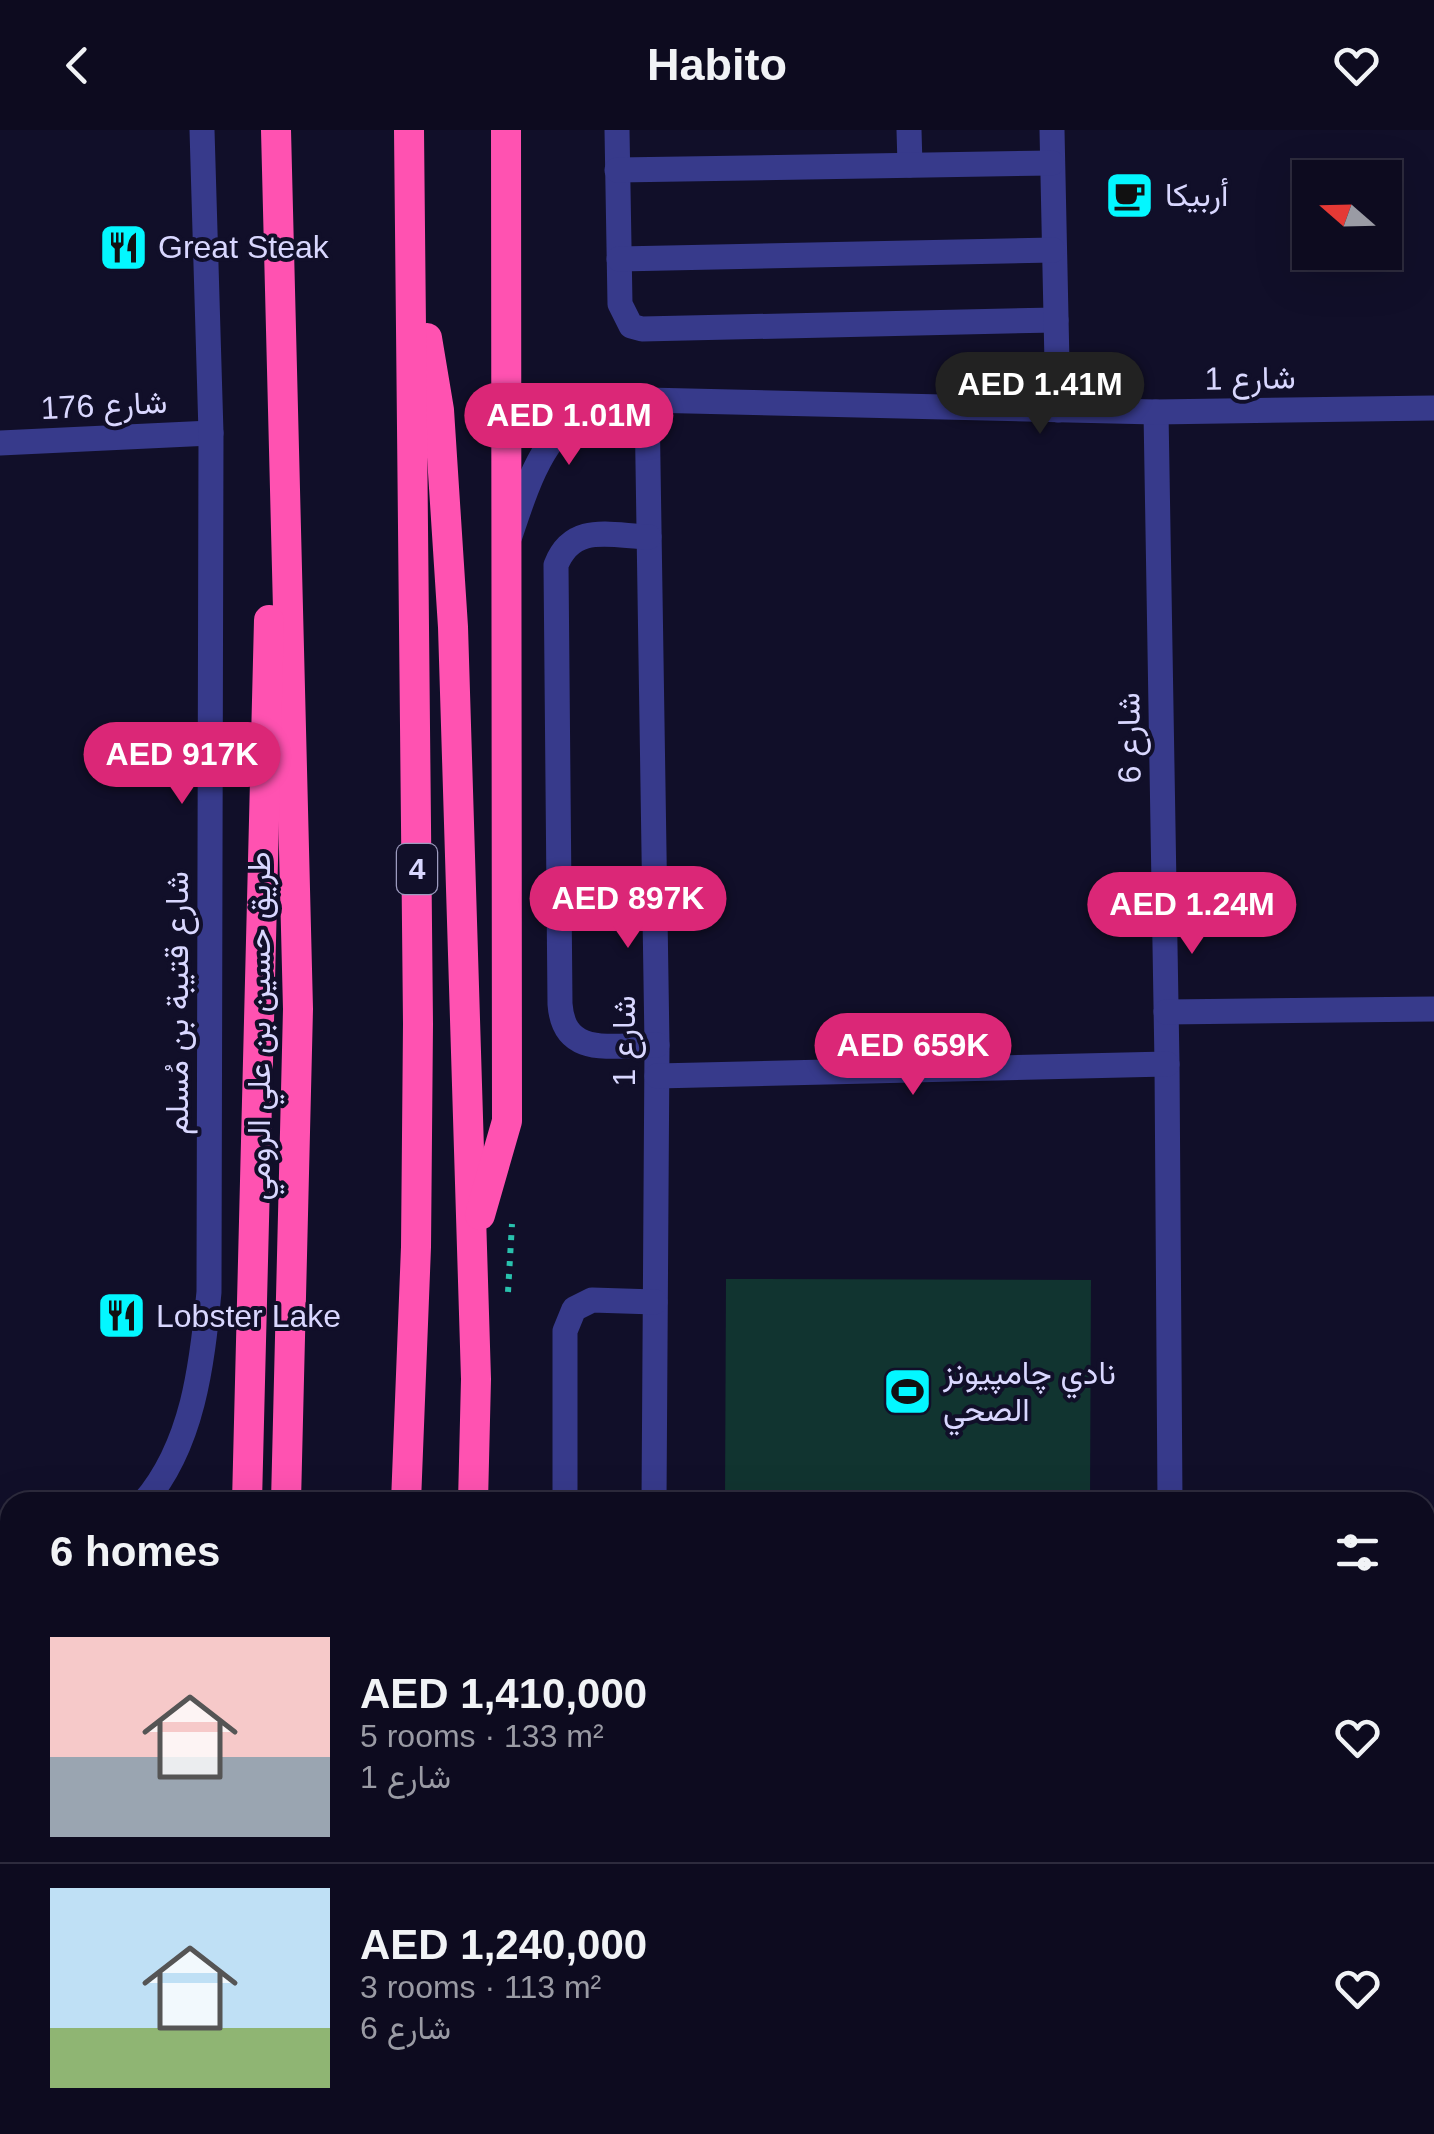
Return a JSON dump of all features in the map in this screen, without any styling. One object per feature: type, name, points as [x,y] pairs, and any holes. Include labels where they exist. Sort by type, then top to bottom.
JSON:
[{"type":"highway","name":"طريق حسين بن علي الرومي","points":[[276,130],[298,1010],[286,1492]]},
{"type":"highway","name":"4","points":[[406,1492],[416,1247],[418,1024],[409,130]]},
{"type":"highway","points":[[472,1242],[507,1121],[506,130]]},
{"type":"highway","points":[[411,236],[439,410],[453,627],[476,1379],[473,1492]]},
{"type":"highway","points":[[247,1492],[278,262]]},
{"type":"street","name":"شارع قتيبة بن مُسلم","points":[[153,1492],[192,1408],[202,1364],[209,1292],[210,433],[202,130]]},
{"type":"street","points":[[617,130],[619,258],[623,314],[631,326],[642,329],[1056,320]]},
{"type":"street","points":[[909,130],[910,165]]},
{"type":"street","points":[[1052,130],[1058,410]]},
{"type":"street","points":[[617,170],[1052,163]]},
{"type":"street","points":[[619,258],[1054,250]]},
{"type":"street","name":"شارع 1","points":[[506,549],[530,476],[562,428],[598,406],[647,400],[1156,412],[1434,408]]},
{"type":"street","name":"شارع 1","points":[[647,400],[657,1045],[654,1492]]},
{"type":"street","name":"شارع 6","points":[[1156,412],[1170,1492]]},
{"type":"street","name":"شارع 176","points":[[0,443],[210,433]]},
{"type":"street","points":[[649,538],[587,534],[562,548],[556,565],[560,1004],[561,1021],[580,1044],[657,1045]]},
{"type":"street","points":[[1166,1012],[1434,1010]]},
{"type":"street","points":[[657,1076],[1167,1064]]},
{"type":"street","points":[[565,1492],[565,1330],[574,1309],[592,1300],[656,1302]]},
{"type":"green space","name":"نادي چامپيونز الصحي","points":[[726,1279],[1091,1280],[1090,1492],[725,1492]]},
{"type":"place","name":"أربيكا","points":[[1130,195]]},
{"type":"place","name":"Great Steak","points":[[123,247]]},
{"type":"place","name":"Lobster Lake","points":[[121,1316]]},
{"type":"place","name":"نادي چامپيونز الصحي","points":[[908,1391]]}]
